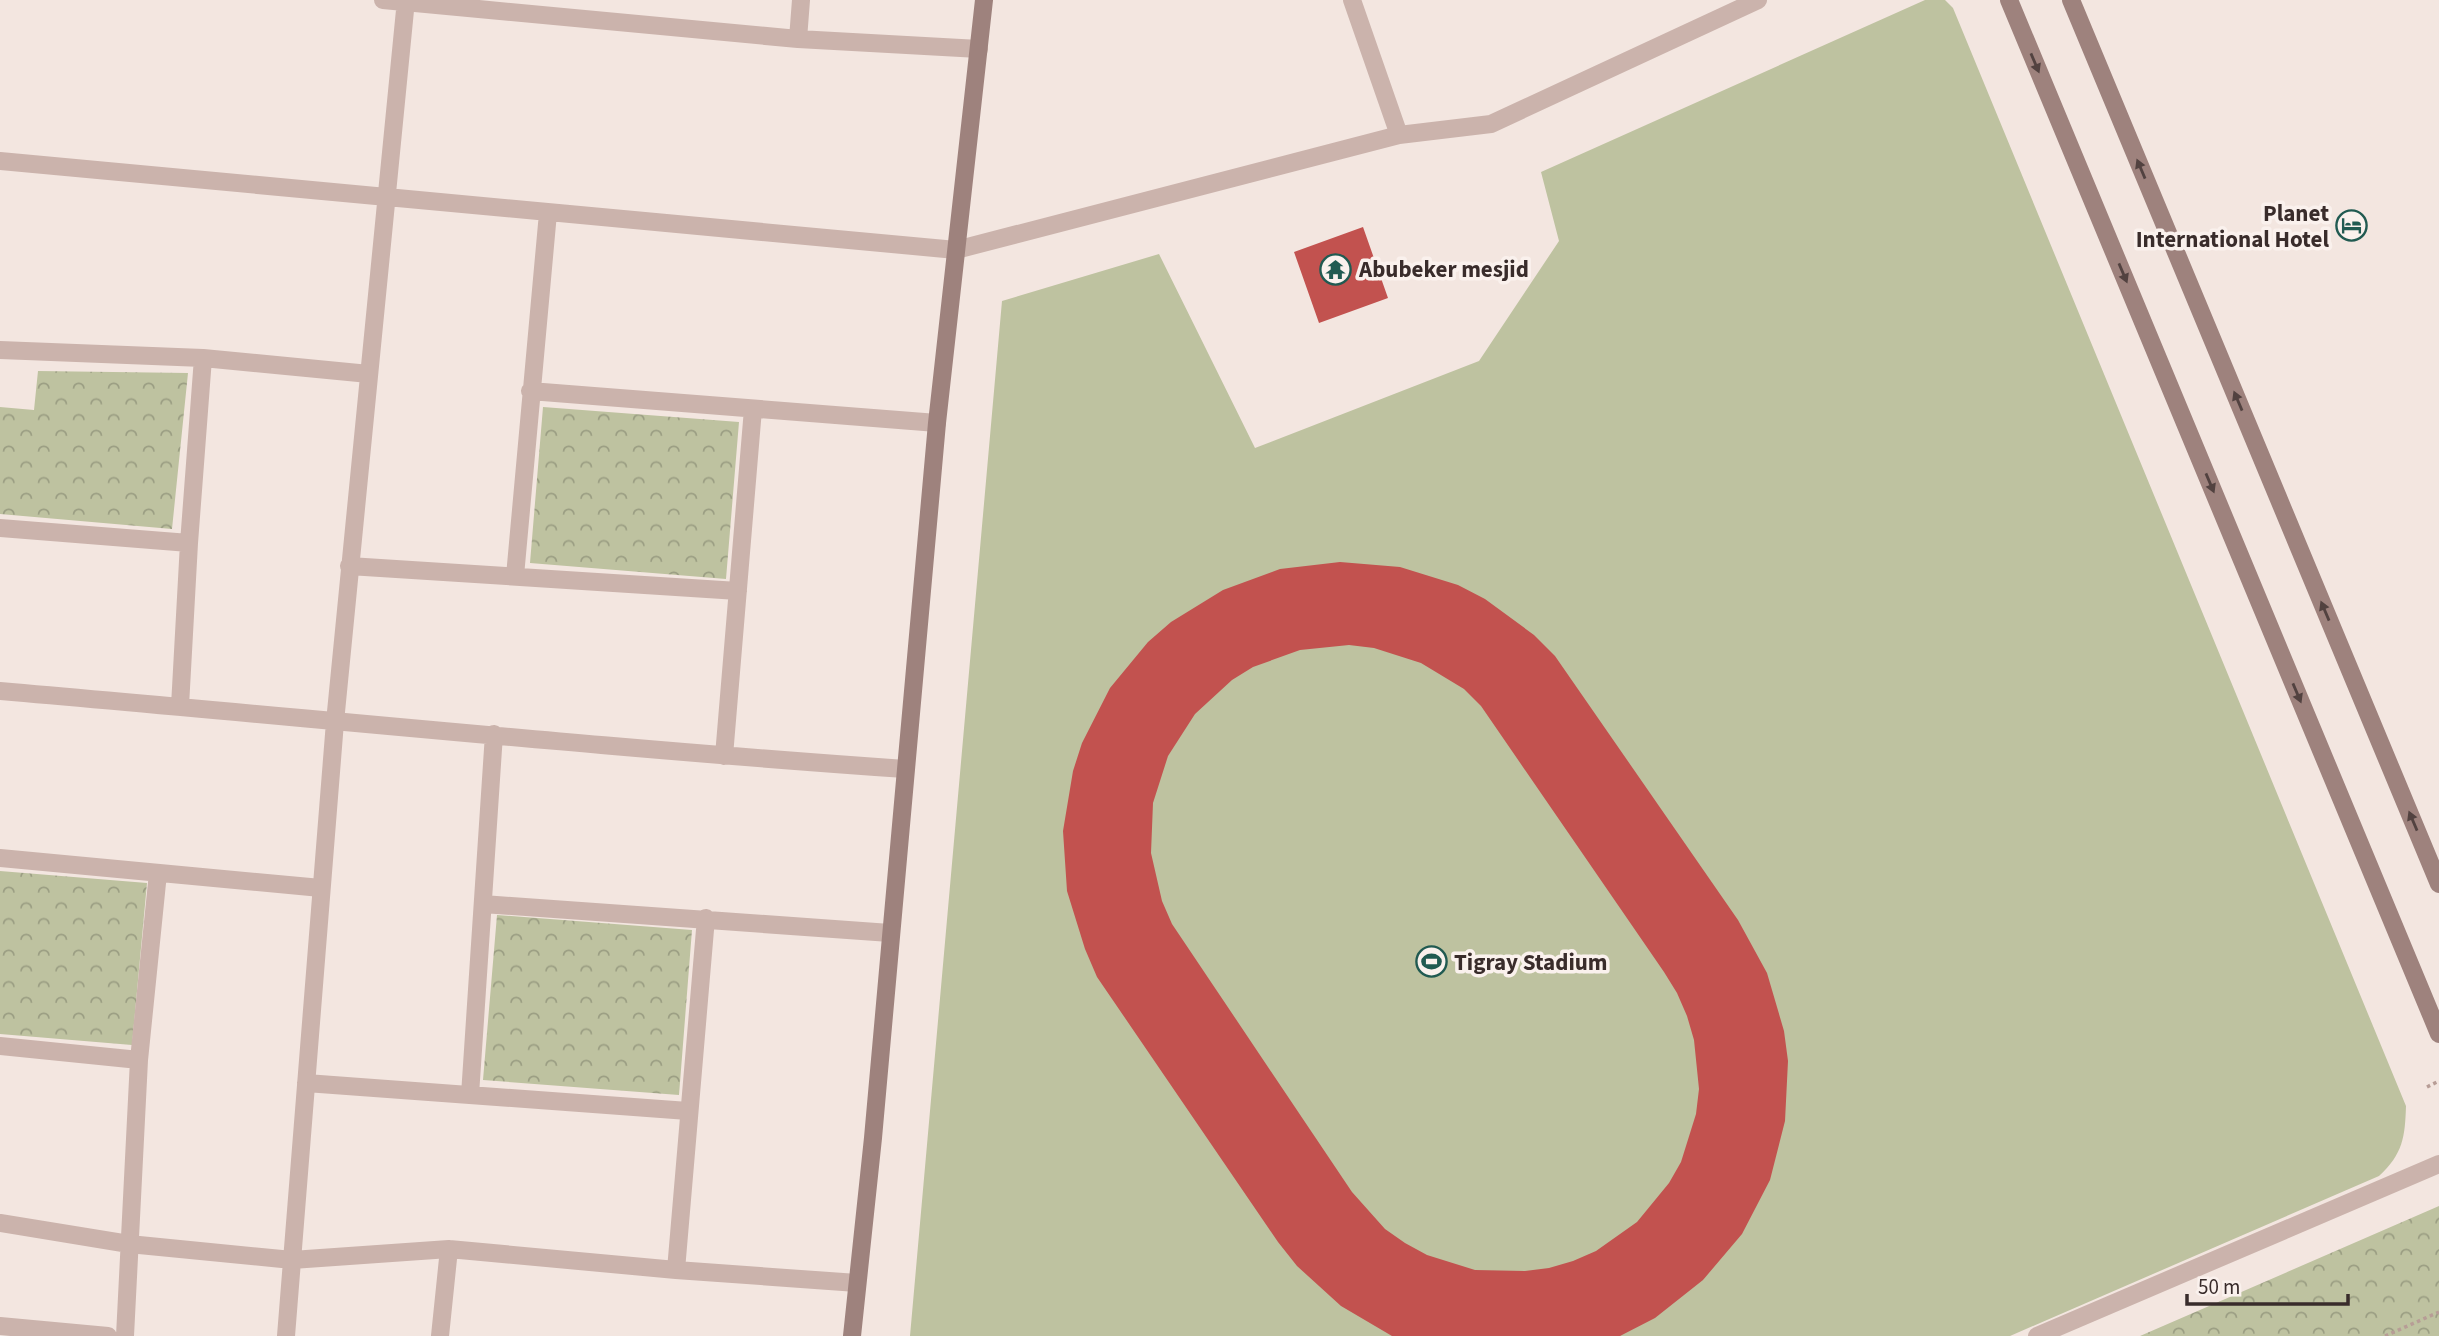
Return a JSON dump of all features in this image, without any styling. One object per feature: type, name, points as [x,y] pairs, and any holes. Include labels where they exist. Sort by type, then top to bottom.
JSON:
[{"type":"street","points":[[383,0],[798,39],[979,49]]},
{"type":"street","points":[[798,39],[802,0]]},
{"type":"street","points":[[852,1336],[873,1138],[937,423],[985,0]]},
{"type":"street","points":[[1352,0],[1399,135]]},
{"type":"street","points":[[0,161],[956,250],[1399,135],[1491,124],[1758,0]]},
{"type":"street","points":[[2009,0],[2439,1034]]},
{"type":"street","points":[[2071,0],[2439,884]]},
{"type":"street","points":[[286,1336],[335,722],[405,1]]},
{"type":"street","points":[[515,576],[548,212]]},
{"type":"street","points":[[0,350],[203,358],[369,374]]},
{"type":"street","points":[[180,706],[203,358]]},
{"type":"street","points":[[530,391],[937,423]]},
{"type":"street","points":[[724,756],[752,410]]},
{"type":"street","points":[[0,528],[189,543]]},
{"type":"street","points":[[349,566],[738,591]]},
{"type":"street","points":[[0,691],[724,756],[905,769]]},
{"type":"street","points":[[470,1095],[494,734]]},
{"type":"street","points":[[0,858],[321,888]]},
{"type":"street","points":[[125,1336],[139,1060],[158,873]]},
{"type":"street","points":[[483,904],[890,933]]},
{"type":"street","points":[[676,1270],[706,918]]},
{"type":"street","points":[[0,1046],[139,1060]]},
{"type":"street","points":[[306,1083],[688,1111]]},
{"type":"street","points":[[2037,1336],[2439,1164]]},
{"type":"street","points":[[0,1223],[129,1244],[292,1260],[449,1250],[857,1283]]},
{"type":"street","points":[[440,1336],[449,1250]]},
{"type":"street","points":[[0,1326],[107,1336]]},
{"type":"path","points":[[2427,1087],[2439,1081]]},
{"type":"path","points":[[2385,1336],[2439,1312]]},
{"type":"green space","points":[[1925,0],[1945,0],[1953,8],[2406,1106],[2401,1144],[2387,1168],[2379,1176],[2010,1336],[910,1336],[1002,301],[1159,254],[1255,448],[1479,361],[1559,241],[1541,172]]},
{"type":"green space","points":[[38,371],[188,373],[172,529],[0,514],[0,407],[34,410]]},
{"type":"green space","points":[[543,407],[739,422],[726,579],[530,563]]},
{"type":"green space","points":[[0,871],[147,883],[132,1045],[0,1034]]},
{"type":"green space","points":[[497,915],[692,930],[679,1095],[483,1080]]},
{"type":"green space","points":[[2439,1206],[2439,1336],[2140,1336]]},
{"type":"building","points":[[1363,227],[1388,298],[1319,323],[1294,252]]},
{"type":"building","points":[[1340,562],[1400,567],[1458,585],[1485,599],[1534,635],[1555,656],[1738,920],[1767,973],[1784,1031],[1788,1061],[1785,1121],[1770,1180],[1742,1234],[1703,1280],[1655,1318],[1620,1336],[1392,1336],[1341,1306],[1297,1266],[1278,1242],[1097,977],[1085,949],[1067,891],[1063,831],[1073,771],[1082,743],[1110,688],[1148,642],[1171,622],[1223,590],[1280,569]],"holes":[[[1349,645],[1374,648],[1421,663],[1464,689],[1481,706],[1664,972],[1687,1016],[1694,1040],[1699,1089],[1696,1114],[1681,1162],[1669,1183],[1637,1222],[1596,1251],[1573,1261],[1525,1271],[1475,1270],[1427,1255],[1385,1229],[1352,1192],[1172,924],[1162,901],[1151,853],[1153,803],[1168,756],[1195,714],[1232,680],[1253,667],[1300,650]]]},
{"type":"place","name":"Planet International Hotel","points":[[2352,226]]},
{"type":"place","name":"Abubeker mesjid","points":[[1336,269]]},
{"type":"place","name":"Tigray Stadium","points":[[1431,962]]}]
